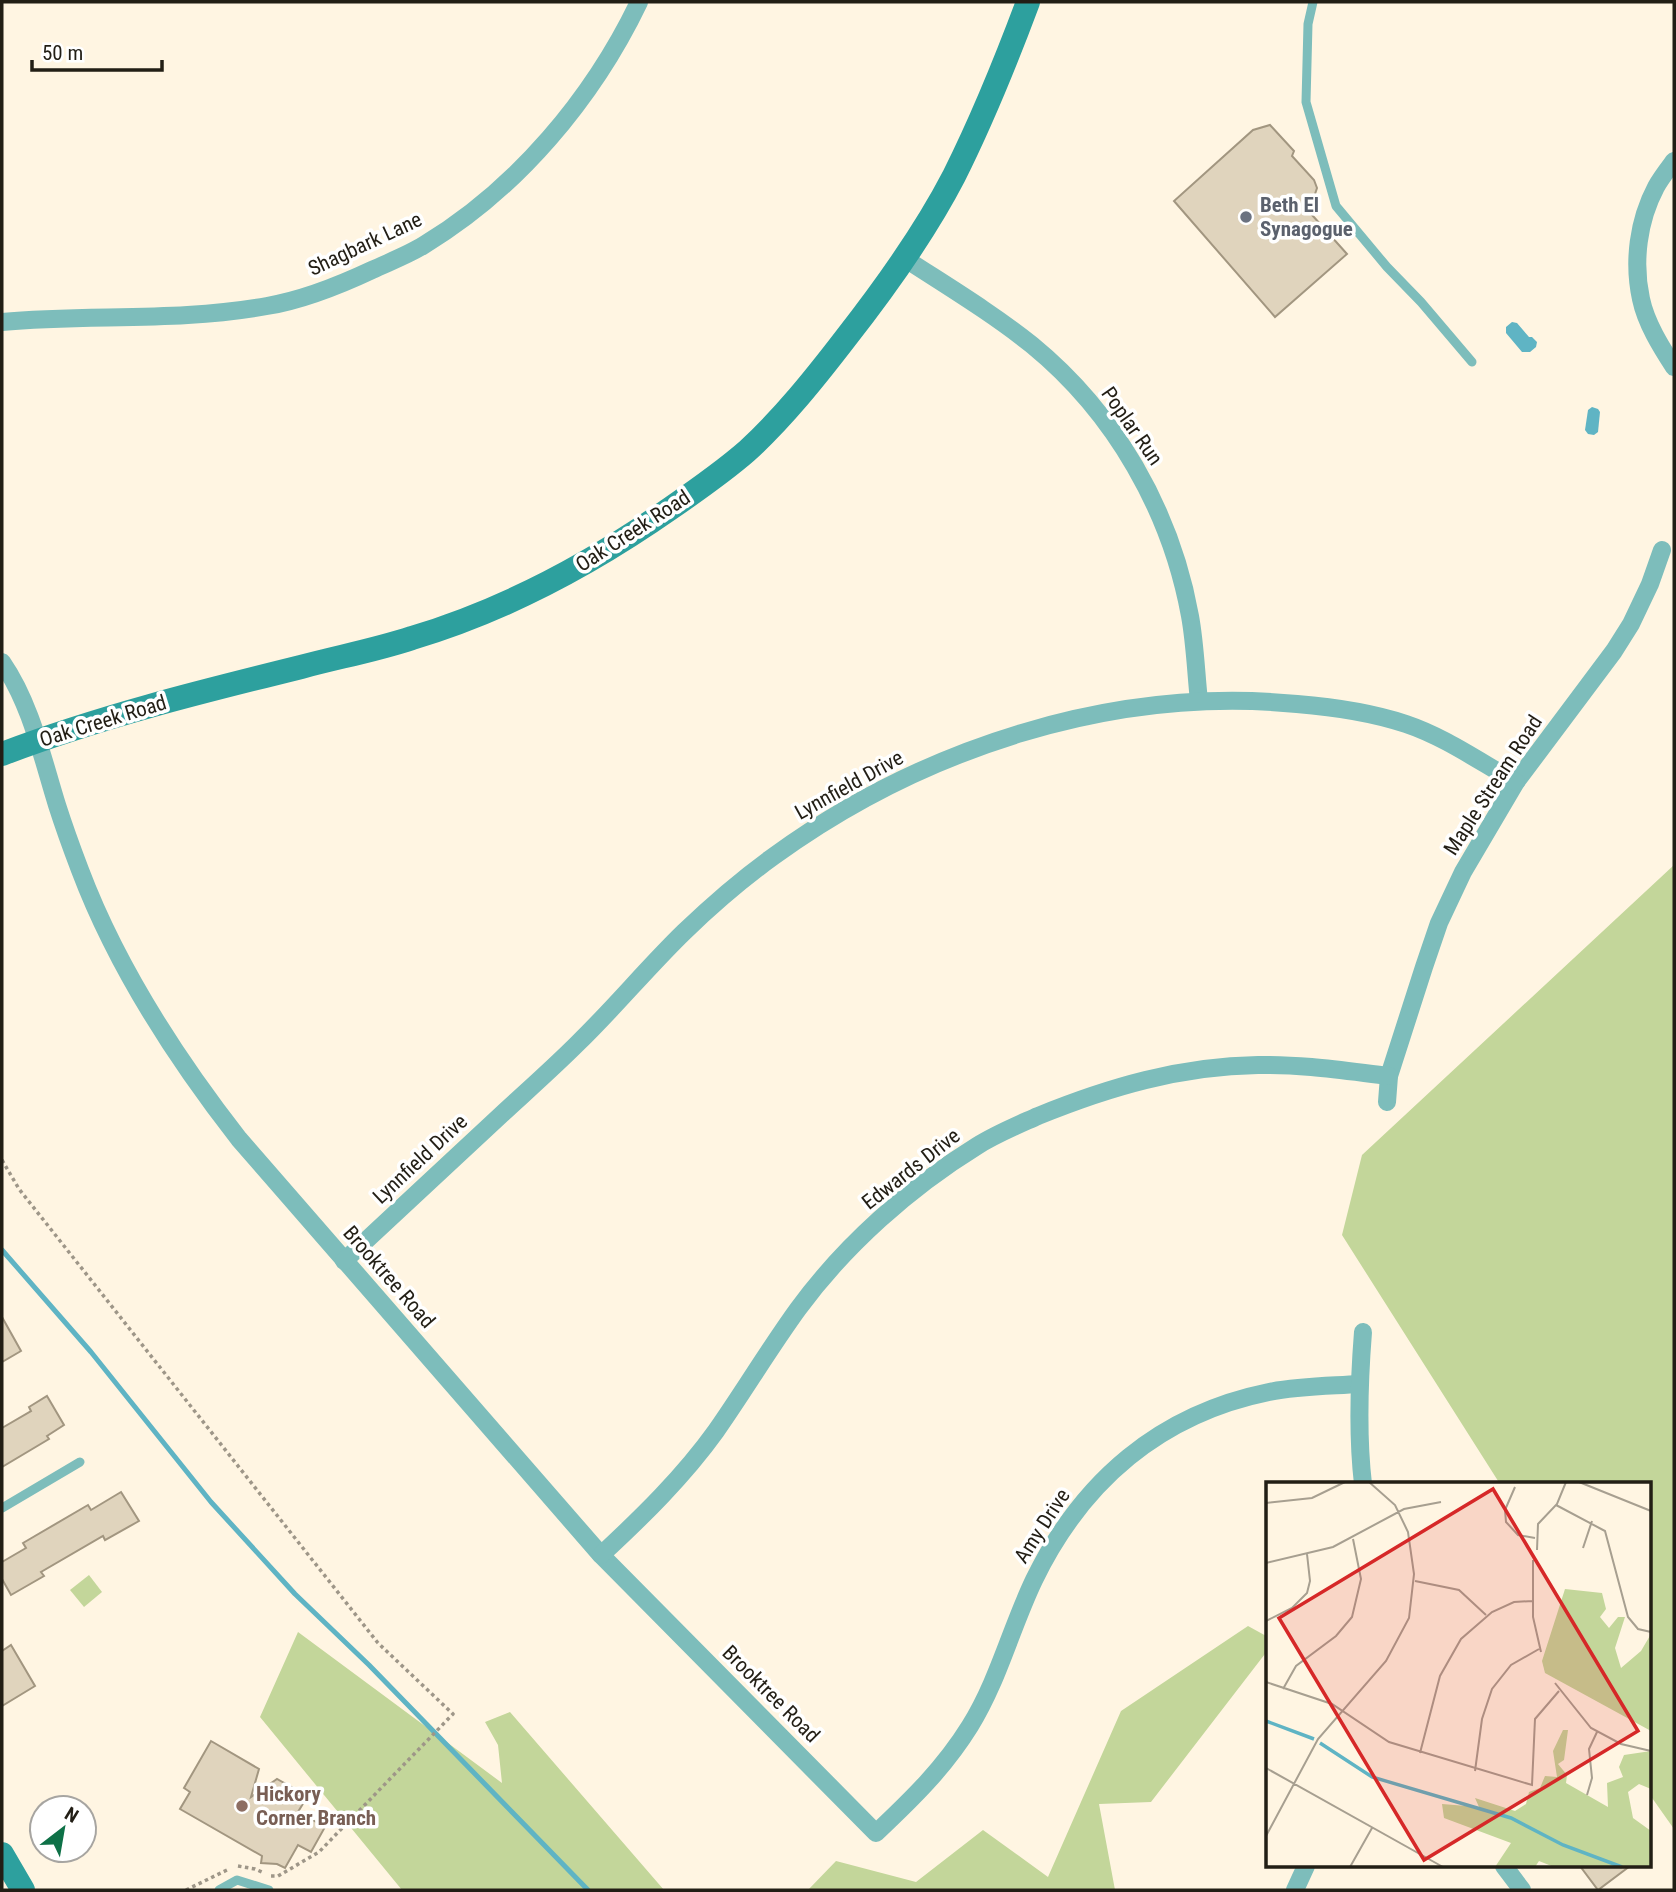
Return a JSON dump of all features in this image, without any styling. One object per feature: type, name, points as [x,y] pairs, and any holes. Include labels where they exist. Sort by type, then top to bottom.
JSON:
[{"type":"street","name":"Shagbark Lane","points":[[2,322],[227,312],[269,306],[303,298],[342,284],[423,246],[466,216],[542,146],[576,106],[606,64],[639,2]]},
{"type":"street","name":"Oak Creek Road","points":[[2,754],[37,740],[201,692],[411,639],[467,620],[561,577],[612,548],[708,482],[746,451],[779,418],[817,375],[879,296],[931,216],[958,166],[1006,61],[1028,2]]},
{"type":"street","points":[[1674,160],[1656,186],[1646,211],[1639,237],[1638,273],[1641,300],[1661,348],[1674,367]]},
{"type":"street","name":"Poplar Run","points":[[904,258],[1034,347],[1063,373],[1089,402],[1134,463],[1162,523],[1182,580],[1191,617],[1199,701]]},
{"type":"street","name":"Maple Stream Road","points":[[1387,1102],[1389,1076],[1439,923],[1463,872],[1516,782],[1614,651],[1631,624],[1650,584],[1661,550]]},
{"type":"street","name":"Brooktree Road","points":[[2,663],[11,676],[32,723],[58,807],[101,920],[139,994],[207,1098],[344,1261],[601,1555],[876,1833]]},
{"type":"street","name":"Lynnfield Drive","points":[[344,1261],[578,1043],[684,932],[726,893],[803,836],[869,796],[921,771],[975,749],[1086,716],[1157,704],[1244,700],[1329,707],[1367,713],[1407,724],[1439,738],[1516,782]]},
{"type":"street","name":"Edwards Drive","points":[[601,1555],[675,1482],[715,1433],[799,1309],[830,1270],[904,1199],[978,1145],[1064,1105],[1127,1084],[1170,1074],[1257,1065],[1304,1066],[1389,1076]]},
{"type":"street","points":[[1363,1332],[1359,1384],[1363,1482]]},
{"type":"street","name":"Amy Drive","points":[[876,1833],[924,1787],[964,1735],[990,1689],[1032,1584],[1050,1549],[1093,1490],[1122,1462],[1172,1427],[1208,1410],[1271,1391],[1359,1384]]},
{"type":"street","points":[[2,1854],[23,1890]]},
{"type":"street","points":[[1295,1890],[1305,1868]]},
{"type":"street","points":[[1506,1868],[1522,1890]]},
{"type":"lane","points":[[1313,2],[1308,24],[1307,102],[1336,206],[1472,362]]},
{"type":"lane","points":[[2,1508],[80,1462]]},
{"type":"lane","points":[[219,1890],[237,1880],[269,1890]]},
{"type":"path","points":[[2,1160],[19,1189],[378,1643],[453,1714],[319,1852],[278,1876],[269,1876],[241,1866],[222,1871],[186,1890]]},
{"type":"green space","points":[[1674,865],[1674,1829],[1652,1798],[1652,1482],[1499,1482],[1342,1235],[1362,1155]]},
{"type":"green space","points":[[89,1575],[102,1592],[84,1607],[70,1590]]},
{"type":"green space","points":[[1248,1626],[1266,1636],[1266,1653],[1151,1802],[1099,1804],[1115,1890],[808,1890],[836,1861],[916,1882],[983,1830],[1048,1877],[1121,1711]]},
{"type":"green space","points":[[298,1632],[502,1783],[498,1745],[485,1722],[510,1712],[664,1890],[402,1890],[260,1717]]},
{"type":"water","points":[[1512,322],[1517,323],[1537,342],[1530,352],[1522,352],[1506,333],[1506,327]]},
{"type":"water","points":[[1592,407],[1600,412],[1598,432],[1594,435],[1585,430],[1588,410]]},
{"type":"building","name":"Beth El Synagogue","points":[[1270,125],[1294,151],[1292,156],[1314,180],[1317,188],[1314,197],[1304,206],[1347,254],[1275,317],[1174,201],[1253,130]]},
{"type":"building","points":[[2,1317],[21,1351],[2,1362]]},
{"type":"building","points":[[47,1396],[64,1425],[47,1436],[49,1439],[2,1467],[2,1428],[31,1411],[29,1407]]},
{"type":"building","points":[[121,1492],[139,1521],[105,1540],[103,1536],[41,1572],[44,1576],[11,1595],[2,1579],[2,1562],[26,1548],[23,1543],[88,1505],[91,1510]]},
{"type":"building","points":[[11,1645],[35,1686],[2,1706],[2,1651]]},
{"type":"building","name":"Hickory Corner Branch","points":[[211,1741],[259,1769],[251,1797],[277,1779],[299,1794],[297,1799],[304,1802],[298,1812],[325,1827],[311,1852],[298,1845],[285,1868],[277,1864],[261,1863],[262,1856],[180,1809],[190,1792],[184,1788]]},
{"type":"building","points":[[1582,1868],[1627,1868],[1598,1890]]},
{"type":"waterway","points":[[2,1250],[91,1352],[211,1502],[295,1594],[369,1665],[588,1890]]},
{"type":"place","name":"Beth El Synagogue","points":[[1246,217]]},
{"type":"place","name":"Hickory Corner Branch","points":[[242,1806]]}]
